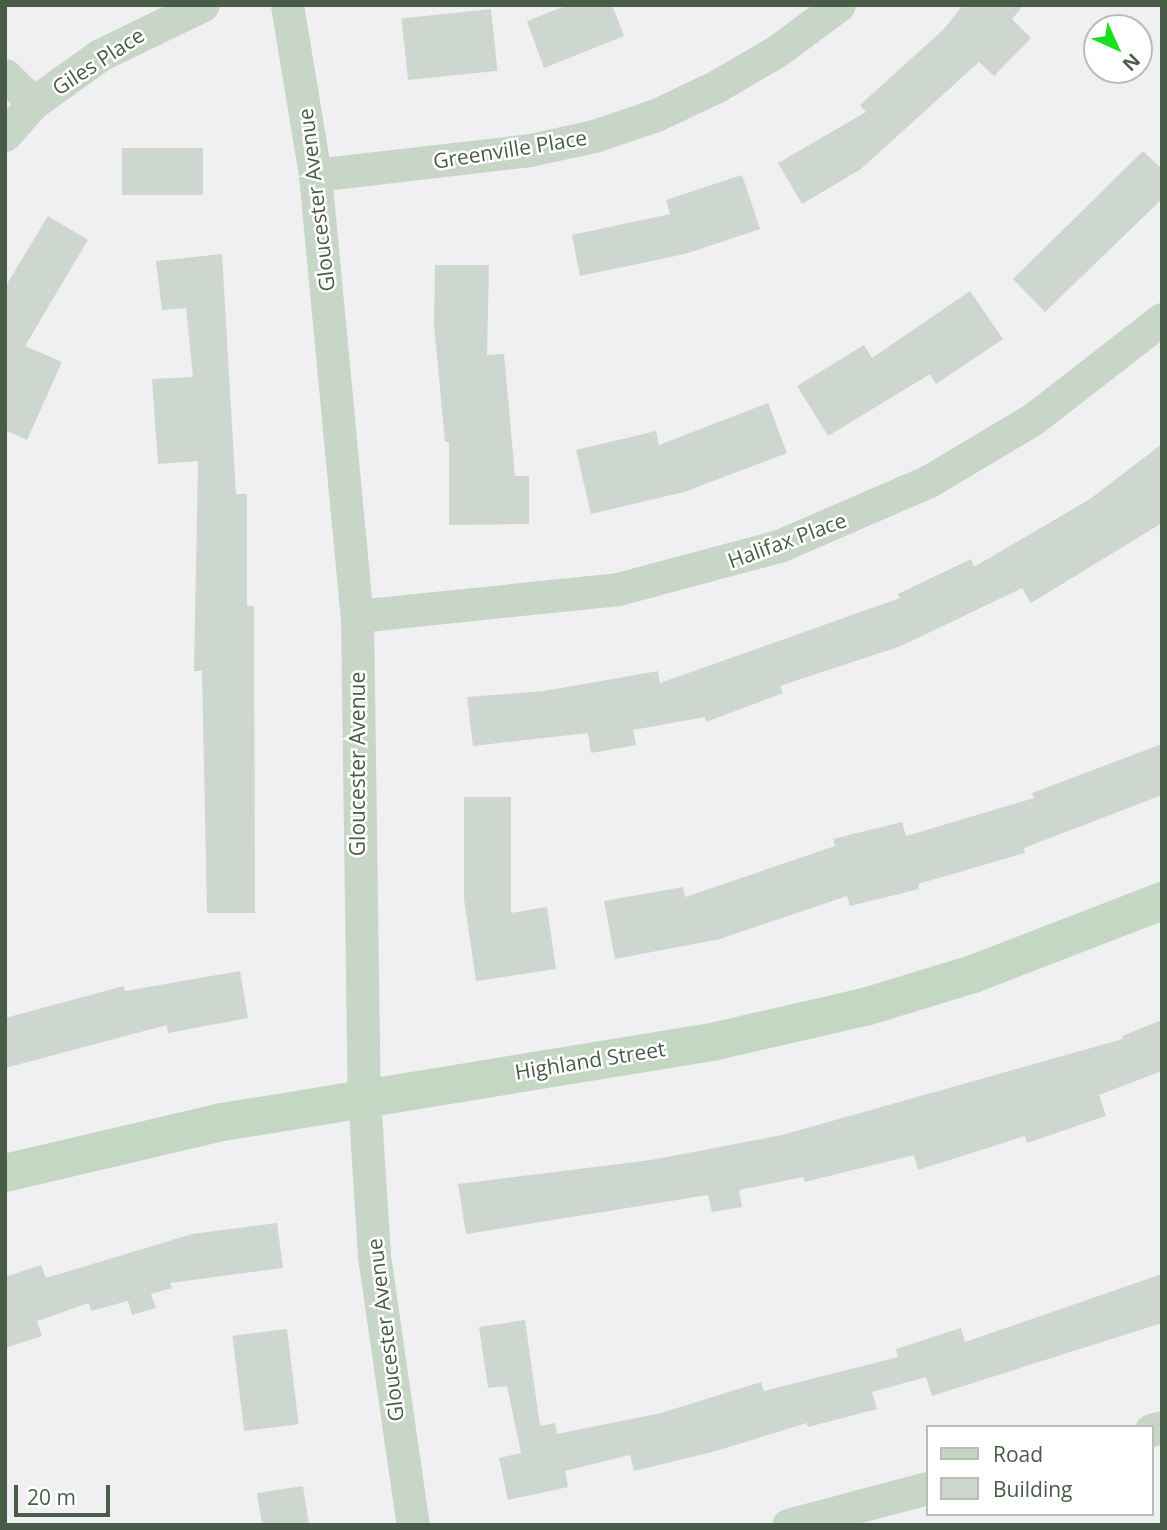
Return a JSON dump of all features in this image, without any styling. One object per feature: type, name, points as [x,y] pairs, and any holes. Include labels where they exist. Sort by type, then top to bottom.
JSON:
[{"type":"street","name":"Giles Place","points":[[5,135],[33,103],[128,38],[203,5]]},
{"type":"street","name":"Gloucester Avenue","points":[[287,5],[315,174],[357,616],[364,1097],[374,1256],[413,1525]]},
{"type":"street","name":"Greenville Place","points":[[315,174],[530,150],[594,136],[656,115],[718,86],[777,51],[839,5]]},
{"type":"street","points":[[5,75],[33,103]]},
{"type":"street","name":"Halifax Place","points":[[357,616],[618,589],[779,546],[929,481],[1021,426],[1162,318]]},
{"type":"street","name":"Highland Street","points":[[5,1173],[223,1122],[716,1041],[866,1007],[973,974],[1162,901]]},
{"type":"street","points":[[788,1525],[926,1488]]},
{"type":"building","points":[[568,5],[612,5],[624,36],[544,68],[527,21]]},
{"type":"building","points":[[963,5],[1024,5],[1012,19],[1031,38],[994,76],[979,62],[861,169],[802,204],[778,163],[866,112],[860,105],[944,29]]},
{"type":"building","points":[[491,9],[497,71],[408,80],[401,18]]},
{"type":"building","points":[[122,148],[203,148],[203,195],[122,195]]},
{"type":"building","points":[[1143,151],[1162,169],[1162,199],[1045,312],[1013,279]]},
{"type":"building","points":[[742,175],[760,229],[685,254],[580,276],[572,235],[670,214],[666,200]]},
{"type":"building","points":[[48,216],[88,240],[25,346],[62,362],[27,440],[5,430],[5,287]]},
{"type":"building","points":[[222,254],[236,494],[247,494],[247,606],[254,606],[255,913],[207,913],[202,671],[194,671],[198,461],[158,464],[152,379],[193,377],[186,308],[162,310],[156,261]]},
{"type":"building","points":[[435,265],[489,265],[487,355],[504,354],[515,476],[529,476],[529,524],[449,525],[449,442],[445,442],[434,324]]},
{"type":"building","points":[[970,291],[1003,339],[936,384],[930,374],[828,436],[797,386],[864,345],[872,358]]},
{"type":"building","points":[[768,403],[787,453],[684,492],[591,514],[576,450],[656,431],[659,445]]},
{"type":"building","points":[[1162,444],[1162,523],[1031,603],[1022,588],[901,646],[780,686],[783,693],[706,722],[705,717],[633,730],[636,745],[591,753],[588,733],[473,746],[467,697],[544,691],[658,671],[660,683],[900,598],[898,594],[971,559],[974,567],[1090,499]]},
{"type":"building","points":[[1162,744],[1162,795],[1024,848],[1025,853],[918,884],[919,889],[850,906],[847,896],[720,939],[615,959],[604,901],[683,887],[685,897],[835,846],[833,839],[902,822],[906,836],[1034,798],[1032,793]]},
{"type":"building","points":[[464,797],[511,797],[511,913],[547,907],[556,969],[476,981],[464,899]]},
{"type":"building","points":[[240,971],[248,1018],[168,1033],[167,1025],[5,1068],[5,1018],[124,986],[125,991]]},
{"type":"building","points":[[1162,1020],[1162,1071],[1099,1095],[1106,1116],[1027,1143],[1025,1136],[918,1170],[914,1155],[805,1182],[803,1177],[739,1190],[742,1207],[712,1212],[708,1195],[466,1234],[458,1184],[651,1160],[782,1135],[1123,1039],[1122,1036]]},
{"type":"building","points":[[277,1223],[283,1268],[170,1283],[172,1288],[151,1294],[156,1308],[132,1315],[128,1301],[91,1311],[89,1303],[37,1321],[42,1336],[5,1348],[5,1277],[41,1265],[46,1278],[192,1234]]},
{"type":"building","points":[[1162,1274],[1162,1323],[932,1396],[926,1377],[872,1392],[877,1409],[808,1427],[807,1423],[716,1451],[634,1471],[630,1455],[565,1471],[568,1487],[508,1500],[499,1458],[521,1453],[507,1386],[488,1388],[479,1327],[525,1320],[540,1426],[555,1423],[557,1434],[661,1413],[761,1382],[764,1391],[898,1357],[896,1349],[961,1328],[965,1342]]},
{"type":"building","points":[[287,1329],[299,1424],[244,1431],[232,1336]]},
{"type":"building","points":[[303,1486],[309,1525],[262,1525],[257,1493]]}]
